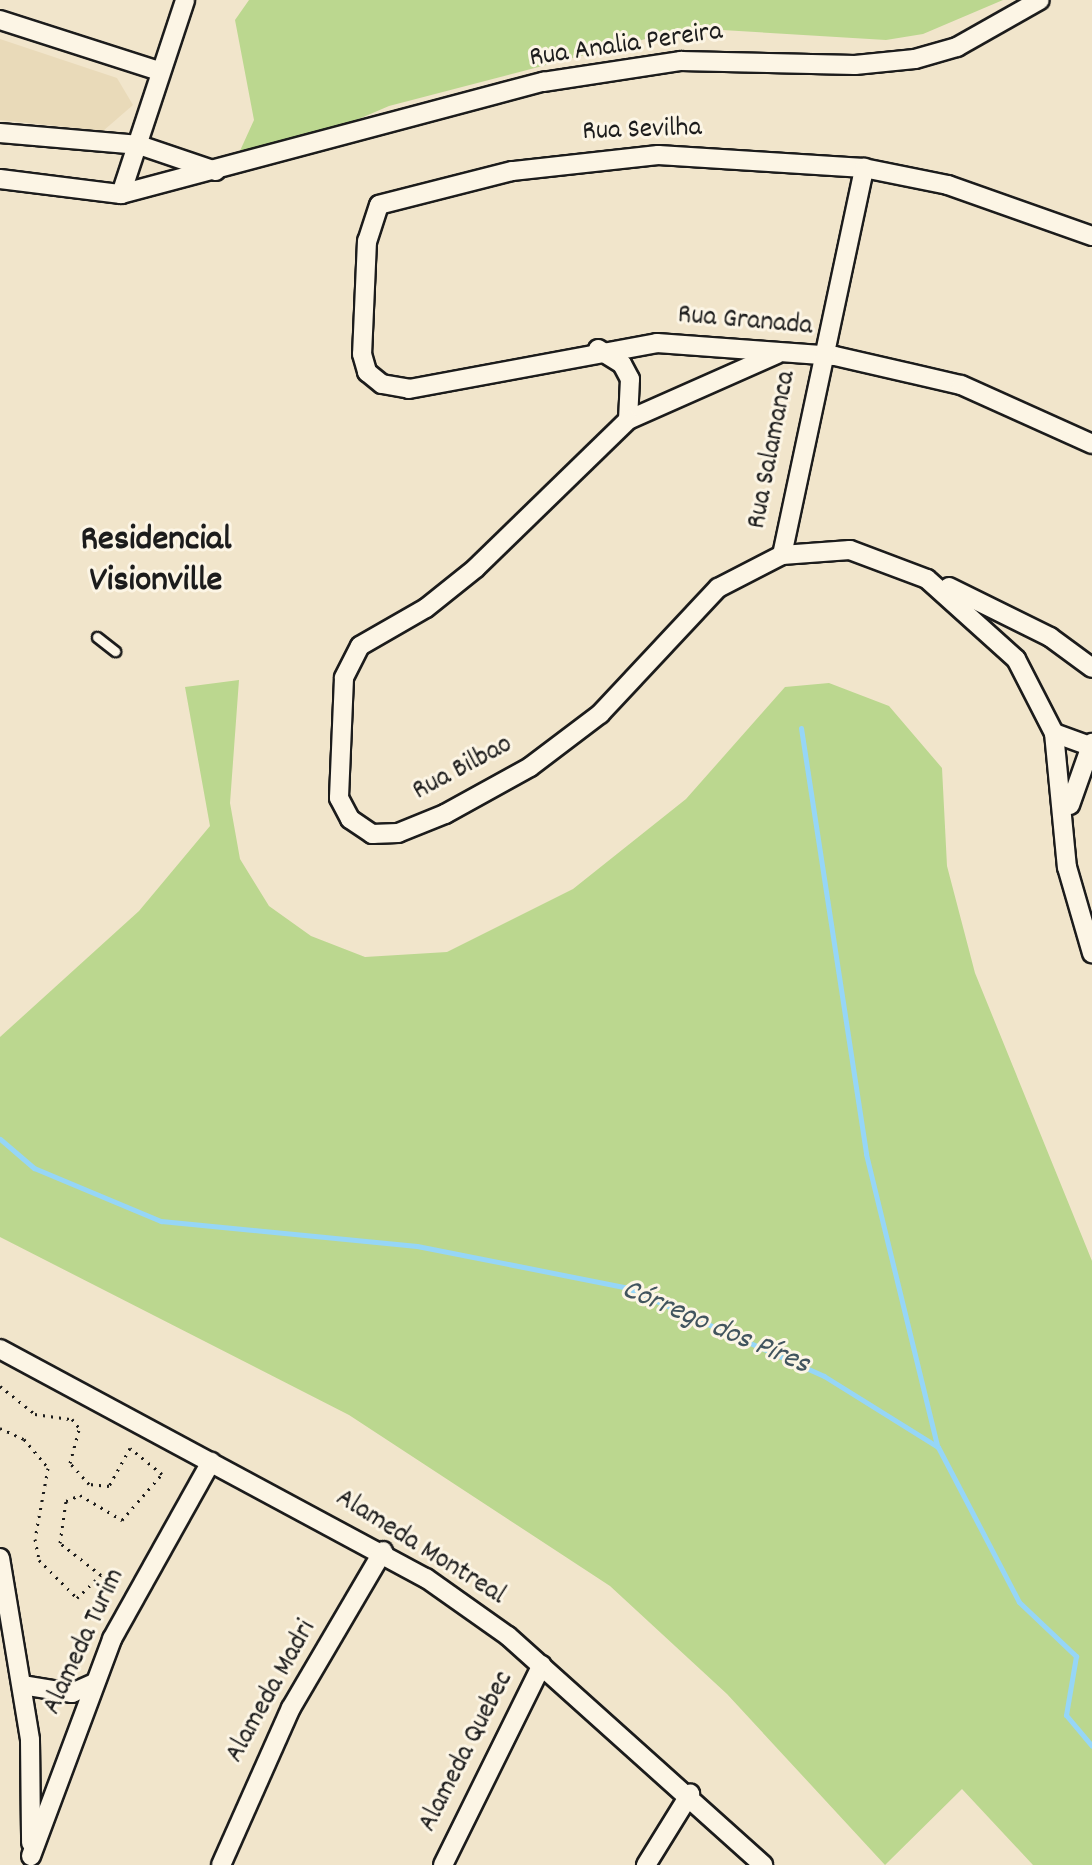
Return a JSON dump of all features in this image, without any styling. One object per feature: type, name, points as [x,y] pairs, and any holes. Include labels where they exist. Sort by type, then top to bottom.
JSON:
[{"type":"street","points":[[0,179],[121,194],[139,145],[159,71],[185,0]]},
{"type":"street","name":"Rua Analia Pereira","points":[[121,194],[543,82],[681,61],[855,65],[915,59],[957,47],[1040,0]]},
{"type":"street","points":[[0,20],[159,71]]},
{"type":"street","points":[[0,133],[139,145],[216,171]]},
{"type":"street","name":"Rua Sevilha","points":[[382,384],[367,372],[362,354],[367,241],[374,213],[396,197],[512,171],[658,155],[864,168],[948,185],[1092,236]]},
{"type":"street","name":"Rua Salamanca","points":[[782,555],[820,357],[864,168]]},
{"type":"street","name":"Rua Granada","points":[[382,384],[409,389],[598,349],[717,342],[777,354],[820,357],[961,385],[1092,444]]},
{"type":"street","points":[[598,349],[622,364],[630,379],[628,420]]},
{"type":"street","name":"Rua Bilbao","points":[[777,354],[628,420],[476,568],[349,660],[337,780],[350,819],[372,834],[398,833],[530,767],[600,714],[718,588],[782,555],[850,550],[927,579],[1016,659],[1054,733],[1073,893],[1092,953]]},
{"type":"street","points":[[927,579],[1050,637],[1092,668]]},
{"type":"street","points":[[1016,659],[1028,637],[1050,637]]},
{"type":"street","points":[[1054,733],[1091,744],[1066,823]]},
{"type":"street","points":[[1073,893],[1092,909]]},
{"type":"street","name":"Alameda Montreal","points":[[0,1349],[383,1551],[542,1665],[690,1794],[763,1865]]},
{"type":"street","name":"Alameda Turim","points":[[29,1861],[94,1683],[211,1462]]},
{"type":"street","name":"Alameda Madri","points":[[221,1865],[291,1708],[383,1551]]},
{"type":"street","points":[[0,1558],[22,1685],[29,1861]]},
{"type":"street","name":"Alameda Quebec","points":[[443,1865],[542,1665]]},
{"type":"street","points":[[22,1685],[72,1693],[94,1683]]},
{"type":"street","points":[[646,1865],[690,1794]]},
{"type":"lane","points":[[97,637],[115,651]]},
{"type":"path","points":[[0,1386],[35,1414],[72,1419],[80,1428],[70,1463],[89,1484],[109,1486],[130,1448],[162,1474],[122,1520],[80,1495],[66,1501],[60,1543],[101,1575],[77,1598],[39,1560],[35,1539],[48,1468],[24,1439],[0,1428]]},
{"type":"shaded area","points":[[0,39],[117,78],[133,105],[103,131],[0,120]]},
{"type":"green space","points":[[249,0],[1003,0],[923,34],[886,40],[722,30],[657,36],[389,106],[312,139],[239,153],[254,120],[235,20]]},
{"type":"green space","points":[[239,680],[230,803],[240,859],[269,906],[311,936],[365,957],[447,952],[573,889],[686,799],[785,687],[829,683],[889,706],[942,768],[947,866],[975,973],[1092,1261],[1092,1865],[1033,1865],[962,1789],[885,1865],[727,1694],[610,1586],[349,1415],[0,1237],[0,1037],[139,911],[210,826],[185,687]]},
{"type":"waterway","points":[[801,728],[866,1154],[937,1446]]},
{"type":"waterway","name":"Córrego dos Píres","points":[[0,1139],[34,1168],[161,1221],[417,1246],[625,1287],[824,1376],[938,1447],[1019,1602],[1076,1656],[1066,1715],[1092,1746]]},
{"type":"district","name":"Residencial Visionville","points":[[156,562]]}]
